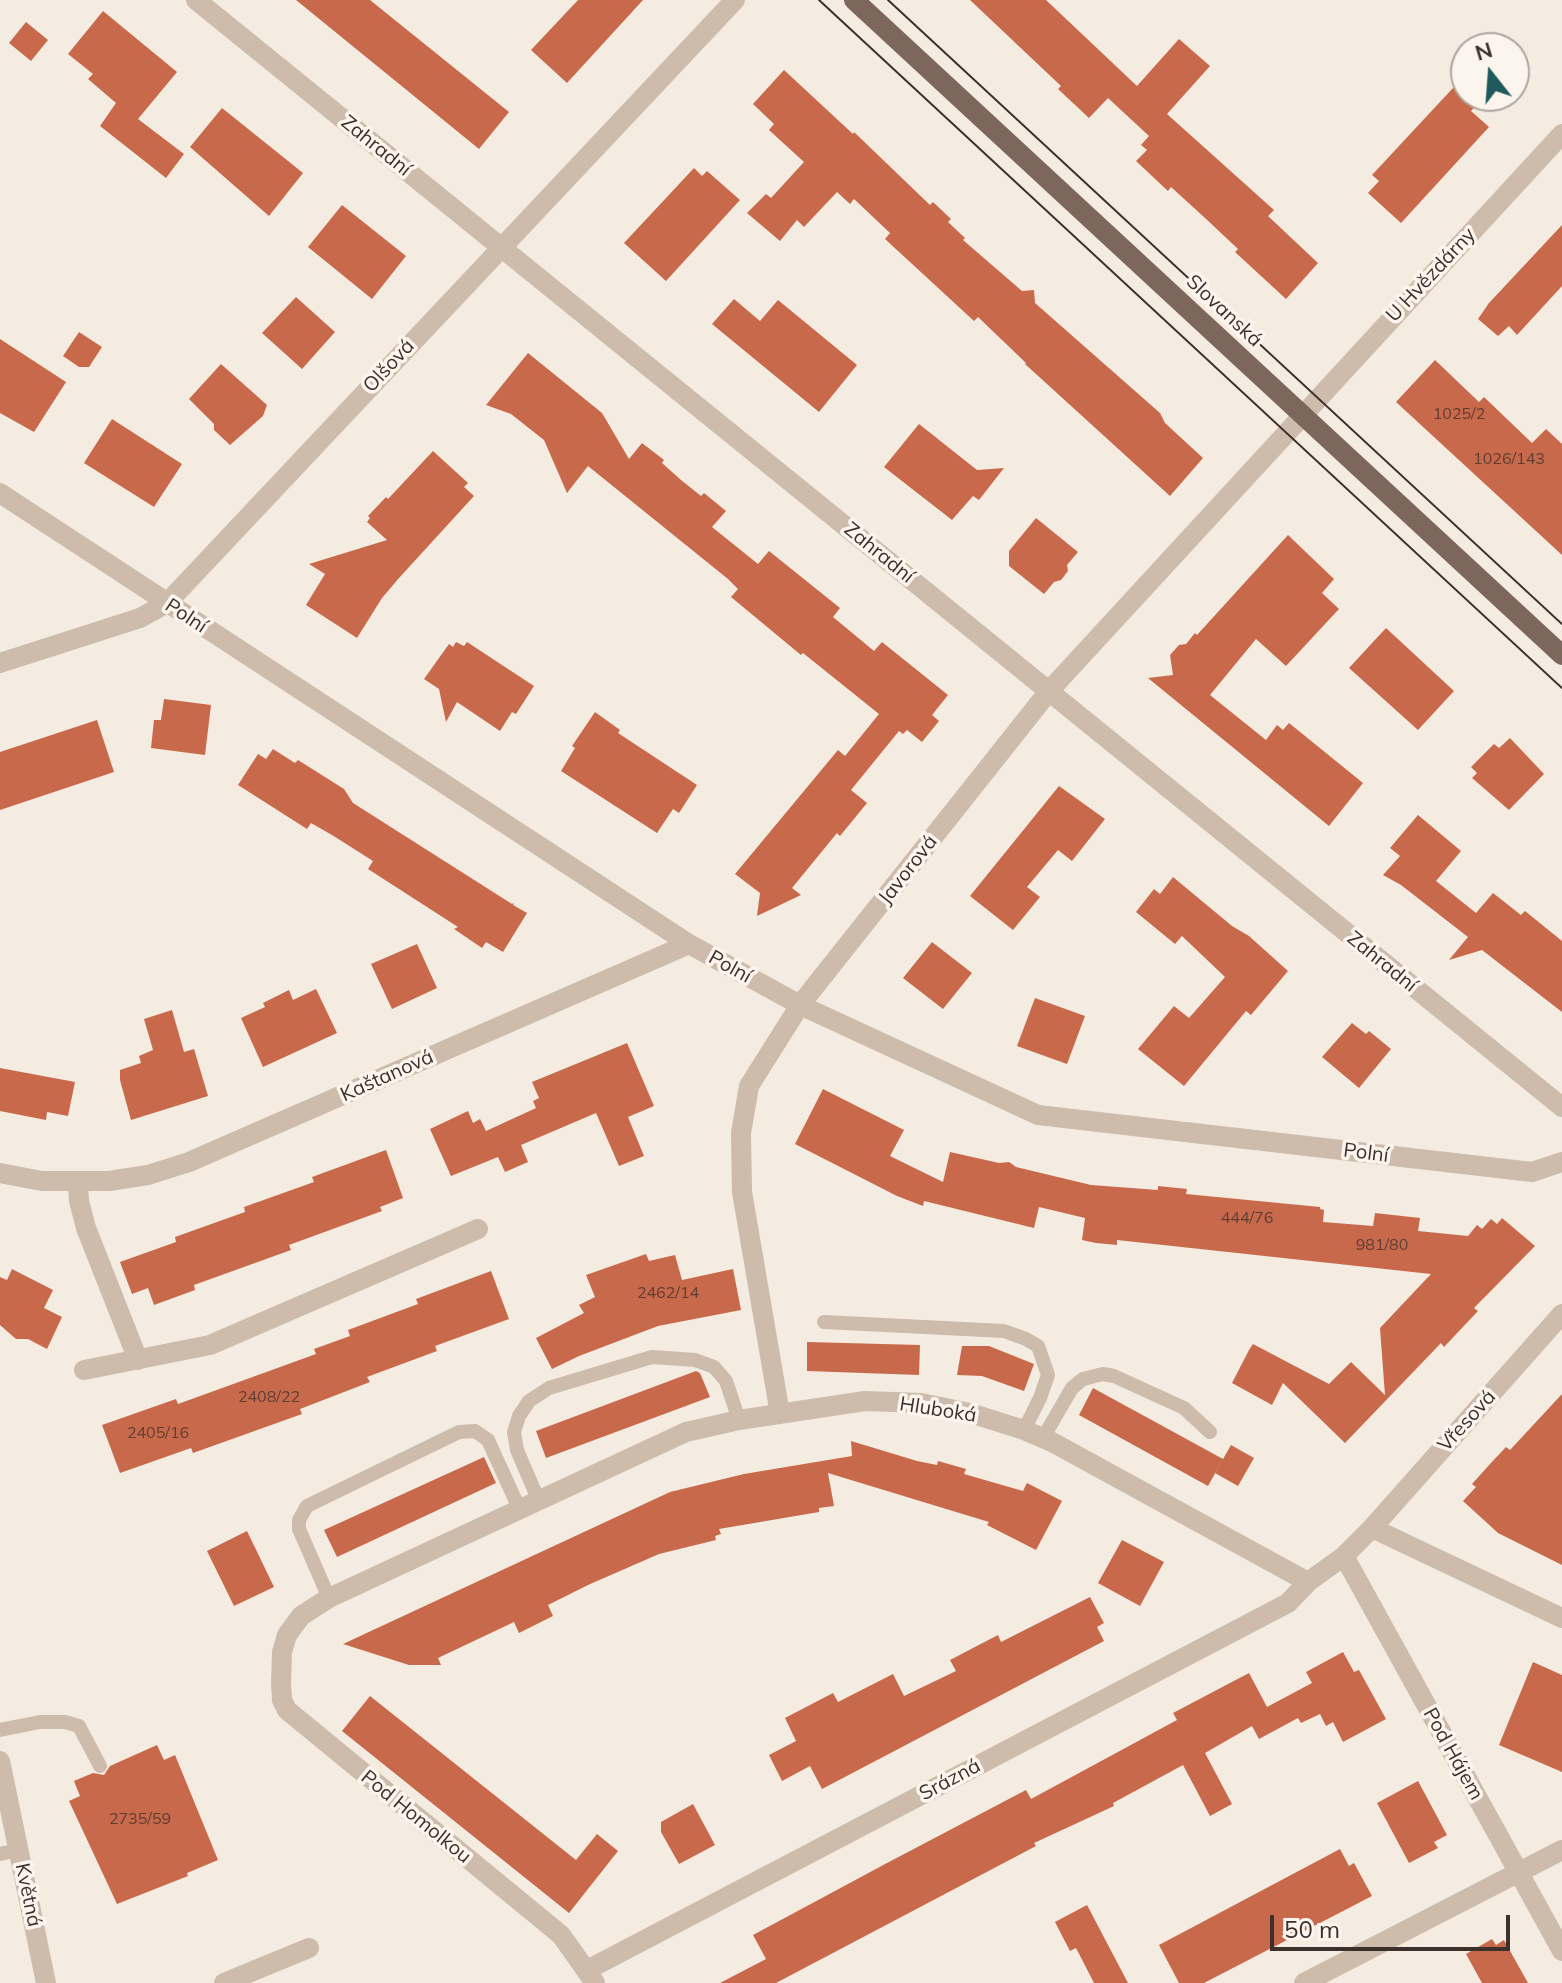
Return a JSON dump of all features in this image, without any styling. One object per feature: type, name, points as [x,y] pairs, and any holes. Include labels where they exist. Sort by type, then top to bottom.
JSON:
[{"type":"main road","name":"Slovanská","points":[[854,0],[1562,655]]},
{"type":"street","name":"Zahradní","points":[[196,0],[1562,1107]]},
{"type":"street","name":"Olšová","points":[[0,663],[140,618],[167,603],[735,0]]},
{"type":"street","name":"U Hvězdárny","points":[[1303,417],[1347,365],[1562,134]]},
{"type":"street","name":"Javorová","points":[[780,1414],[742,1192],[741,1133],[749,1086],[800,1005],[1049,691],[1303,417]]},
{"type":"street","name":"Polní","points":[[0,493],[689,944],[800,1005],[1038,1115],[1532,1172],[1562,1162]]},
{"type":"street","name":"Kaštanová","points":[[0,1173],[42,1181],[78,1182],[148,1175],[189,1162],[689,944]]},
{"type":"street","points":[[78,1182],[86,1228],[138,1360]]},
{"type":"street","points":[[84,1370],[210,1345],[478,1229]]},
{"type":"street","name":"Vřesová","points":[[1372,1528],[1562,1314]]},
{"type":"street","name":"Hluboká","points":[[287,1635],[301,1616],[329,1598],[686,1432],[739,1420],[865,1401],[921,1403],[970,1413],[1034,1434],[1308,1582]]},
{"type":"street","points":[[1308,1582],[1344,1556],[1372,1528],[1562,1618]]},
{"type":"street","name":"Pod Hájem","points":[[1344,1556],[1562,1951]]},
{"type":"street","name":"Srázná","points":[[591,1976],[1288,1603],[1308,1582]]},
{"type":"street","name":"Pod Homolkou","points":[[287,1635],[282,1652],[281,1683],[282,1700],[287,1710],[561,1935],[591,1976]]},
{"type":"street","name":"Květná","points":[[0,1761],[9,1852],[46,1983]]},
{"type":"street","points":[[1304,1983],[1562,1850]]},
{"type":"street","points":[[224,1983],[309,1948]]},
{"type":"lane","points":[[824,1322],[1004,1331],[1026,1339],[1038,1346],[1048,1375],[1040,1398],[1034,1434]]},
{"type":"lane","points":[[538,1499],[517,1450],[514,1432],[519,1416],[529,1401],[549,1388],[652,1357],[695,1360],[714,1367],[726,1381],[739,1420]]},
{"type":"lane","points":[[1034,1434],[1072,1388],[1083,1379],[1103,1374],[1114,1376],[1184,1408],[1210,1432]]},
{"type":"lane","points":[[329,1598],[299,1529],[299,1520],[307,1506],[459,1432],[475,1431],[488,1440],[519,1508]]},
{"type":"lane","points":[[0,1730],[40,1722],[65,1722],[79,1726],[100,1766]]},
{"type":"building","points":[[296,0],[370,0],[509,112],[479,149]]},
{"type":"building","points":[[578,0],[643,0],[567,83],[531,50]]},
{"type":"building","points":[[970,0],[1046,0],[1137,86],[1179,39],[1210,66],[1167,114],[1274,210],[1268,216],[1318,263],[1286,299],[1235,252],[1238,249],[1205,218],[1171,187],[1168,191],[1136,161],[1147,150],[1141,145],[1149,136],[1108,98],[1089,118],[1058,89],[1061,86]]},
{"type":"building","points":[[103,11],[177,72],[138,119],[184,154],[166,178],[100,126],[116,103],[88,79],[93,74],[68,54]]},
{"type":"building","points":[[26,22],[48,40],[31,61],[9,43]]},
{"type":"building","points":[[784,70],[930,205],[933,202],[951,219],[948,222],[965,238],[963,240],[1022,291],[1034,290],[1035,303],[1160,413],[1165,423],[1203,458],[1170,496],[978,317],[974,321],[885,239],[890,233],[854,199],[850,204],[837,192],[804,227],[797,220],[780,241],[747,213],[766,194],[771,198],[804,162],[769,130],[774,124],[753,104]]},
{"type":"building","points":[[1450,91],[1450,112],[1472,112],[1489,127],[1401,223],[1368,193],[1379,181],[1372,175]]},
{"type":"building","points":[[222,108],[303,173],[269,216],[190,147]]},
{"type":"building","points":[[694,168],[702,176],[707,171],[740,200],[666,281],[624,243]]},
{"type":"building","points":[[342,205],[406,256],[372,299],[308,247]]},
{"type":"building","points":[[1562,225],[1562,286],[1517,335],[1509,326],[1498,336],[1478,319],[1489,303]]},
{"type":"building","points":[[296,297],[335,332],[302,369],[262,333]]},
{"type":"building","points":[[734,299],[760,321],[778,300],[857,365],[819,412],[712,324]]},
{"type":"building","points":[[79,332],[102,347],[89,367],[79,367],[63,356]]},
{"type":"building","points":[[0,339],[66,382],[34,432],[0,413]]},
{"type":"building","points":[[528,353],[602,413],[629,459],[642,443],[664,460],[662,463],[681,480],[726,511],[712,527],[758,564],[769,551],[840,608],[833,617],[874,651],[882,642],[948,695],[932,715],[939,721],[922,742],[907,730],[903,734],[899,731],[851,790],[867,803],[840,836],[837,833],[792,888],[801,895],[757,916],[760,893],[735,874],[838,750],[845,756],[879,714],[731,597],[738,589],[728,579],[588,466],[567,493],[544,440],[511,414],[486,405]]},
{"type":"building","points":[[1435,360],[1479,402],[1484,397],[1532,443],[1546,429],[1562,444],[1562,555],[1396,402]]},
{"type":"building","points":[[221,364],[267,405],[263,416],[230,445],[189,399]]},
{"type":"building","points":[[112,419],[182,464],[154,507],[84,463]]},
{"type":"building","points":[[919,424],[977,470],[1004,468],[979,500],[973,496],[952,520],[884,467]]},
{"type":"building","points":[[433,451],[468,483],[464,487],[474,496],[382,598],[357,638],[306,605],[325,574],[309,564],[387,540],[367,522],[368,516]]},
{"type":"building","points":[[1036,518],[1078,552],[1067,565],[1068,571],[1061,580],[1054,582],[1044,594],[1009,566],[1009,551]]},
{"type":"building","points":[[1288,535],[1334,579],[1322,593],[1339,609],[1286,666],[1256,639],[1210,695],[1266,740],[1277,725],[1283,730],[1289,723],[1363,783],[1329,826],[1148,678],[1173,675],[1170,655],[1195,633],[1197,635]]},
{"type":"building","points":[[1386,628],[1454,691],[1418,730],[1349,668]]},
{"type":"building","points":[[456,642],[464,646],[467,642],[534,686],[516,714],[512,712],[500,731],[457,702],[446,722],[439,689],[424,679],[449,644],[453,647]]},
{"type":"building","points":[[164,699],[211,705],[205,755],[151,748],[154,720],[161,720]]},
{"type":"building","points":[[595,712],[620,730],[618,733],[697,785],[679,813],[673,809],[657,833],[561,771],[575,748],[572,746]]},
{"type":"building","points":[[97,720],[114,772],[0,810],[0,752]]},
{"type":"building","points":[[1510,738],[1544,774],[1509,810],[1472,778],[1477,773],[1471,767],[1494,744],[1499,748]]},
{"type":"building","points":[[273,749],[295,763],[298,760],[344,789],[353,803],[527,913],[503,952],[486,942],[482,948],[454,929],[458,927],[368,869],[373,861],[332,835],[311,823],[307,829],[238,785],[258,754],[266,759]]},
{"type":"building","points":[[1059,786],[1105,819],[1072,861],[1058,850],[1027,887],[1040,897],[1013,930],[970,896]]},
{"type":"building","points":[[1418,815],[1461,851],[1436,881],[1476,913],[1493,893],[1521,915],[1525,911],[1562,941],[1562,1012],[1482,950],[1449,960],[1468,937],[1401,885],[1383,875],[1400,856],[1390,848]]},
{"type":"building","points":[[1173,877],[1232,926],[1249,936],[1288,971],[1251,1015],[1246,1011],[1184,1086],[1138,1049],[1174,1006],[1189,1018],[1225,977],[1182,936],[1175,944],[1136,912],[1154,889],[1160,894]]},
{"type":"building","points":[[932,942],[972,973],[943,1009],[903,978]]},
{"type":"building","points":[[417,944],[437,988],[392,1009],[371,964]]},
{"type":"building","points":[[316,989],[337,1033],[263,1067],[241,1018],[265,1007],[263,1003],[289,990],[293,1000]]},
{"type":"building","points":[[1035,998],[1085,1016],[1067,1064],[1017,1046]]},
{"type":"building","points":[[172,1010],[184,1052],[194,1049],[208,1096],[131,1120],[120,1070],[141,1063],[139,1056],[153,1050],[144,1019]]},
{"type":"building","points":[[1352,1023],[1366,1034],[1369,1031],[1391,1049],[1359,1088],[1322,1057]]},
{"type":"building","points":[[627,1043],[654,1106],[628,1117],[644,1156],[619,1166],[596,1113],[521,1145],[528,1162],[505,1172],[498,1157],[451,1176],[430,1129],[468,1111],[473,1123],[480,1119],[486,1131],[536,1108],[533,1101],[539,1098],[532,1082]]},
{"type":"building","points":[[0,1068],[75,1082],[68,1116],[47,1112],[46,1120],[0,1111]]},
{"type":"building","points":[[823,1089],[904,1130],[890,1156],[943,1182],[950,1152],[999,1163],[1009,1162],[1016,1167],[1091,1185],[1158,1190],[1158,1186],[1187,1189],[1186,1194],[1320,1207],[1324,1210],[1323,1222],[1373,1226],[1375,1213],[1420,1218],[1418,1231],[1468,1236],[1477,1225],[1482,1229],[1491,1219],[1497,1224],[1502,1218],[1535,1246],[1474,1308],[1478,1311],[1444,1347],[1441,1343],[1345,1443],[1283,1383],[1272,1405],[1232,1383],[1253,1344],[1329,1384],[1351,1362],[1385,1395],[1380,1328],[1431,1274],[1117,1240],[1117,1245],[1096,1243],[1082,1240],[1085,1218],[1039,1207],[1034,1228],[924,1201],[923,1206],[795,1144]]},
{"type":"building","points":[[386,1150],[403,1198],[380,1207],[382,1211],[289,1245],[291,1250],[194,1285],[195,1290],[154,1305],[148,1288],[132,1294],[120,1262],[176,1242],[175,1237],[245,1212],[244,1207],[314,1182],[312,1177]]},
{"type":"building","points":[[646,1254],[649,1261],[675,1255],[682,1280],[733,1269],[741,1310],[658,1326],[552,1369],[536,1338],[584,1313],[579,1305],[595,1297],[586,1275]]},
{"type":"building","points":[[12,1269],[53,1290],[44,1308],[62,1317],[47,1349],[28,1339],[16,1339],[0,1325],[0,1277],[7,1280]]},
{"type":"building","points":[[491,1271],[509,1319],[435,1346],[437,1351],[367,1377],[370,1382],[300,1409],[302,1414],[193,1453],[191,1448],[120,1473],[102,1425],[176,1399],[178,1404],[316,1354],[314,1349],[350,1336],[348,1330],[418,1304],[416,1299]]},
{"type":"building","points":[[807,1342],[920,1345],[919,1375],[807,1371]]},
{"type":"building","points":[[962,1346],[989,1346],[1034,1364],[1024,1391],[982,1376],[957,1375]]},
{"type":"building","points":[[696,1371],[700,1373],[710,1397],[546,1458],[536,1431]]},
{"type":"building","points":[[1093,1388],[1223,1459],[1208,1486],[1079,1415]]},
{"type":"building","points":[[1562,1394],[1562,1565],[1498,1533],[1463,1501],[1476,1487],[1472,1484],[1490,1464],[1506,1447],[1510,1450]]},
{"type":"building","points":[[851,1441],[917,1461],[937,1465],[938,1461],[966,1469],[964,1474],[1023,1491],[1027,1483],[1062,1501],[1036,1550],[987,1525],[989,1522],[828,1473],[834,1506],[819,1508],[819,1512],[719,1529],[721,1534],[715,1536],[716,1540],[659,1554],[588,1585],[548,1605],[553,1616],[519,1633],[514,1622],[438,1658],[441,1665],[409,1665],[343,1644],[670,1492],[744,1474],[852,1456]]},
{"type":"building","points":[[1231,1445],[1254,1458],[1238,1486],[1215,1473]]},
{"type":"building","points":[[484,1457],[496,1483],[337,1557],[324,1530]]},
{"type":"building","points":[[247,1531],[274,1587],[234,1606],[207,1551]]},
{"type":"building","points":[[1122,1540],[1164,1562],[1140,1606],[1098,1583]]},
{"type":"building","points":[[1090,1597],[1104,1623],[1097,1627],[1104,1641],[822,1789],[810,1766],[782,1781],[769,1755],[796,1741],[785,1718],[833,1693],[838,1702],[893,1674],[904,1696],[956,1671],[950,1660],[998,1635],[1001,1642]]},
{"type":"building","points":[[1343,1652],[1354,1672],[1359,1670],[1386,1719],[1343,1742],[1333,1722],[1326,1726],[1320,1714],[1301,1723],[1298,1718],[1259,1739],[1252,1726],[1205,1753],[1232,1804],[1210,1816],[1183,1765],[1113,1803],[1114,1806],[1034,1843],[1036,1846],[776,1983],[720,1983],[766,1959],[753,1935],[887,1863],[1026,1790],[1031,1799],[1177,1720],[1173,1713],[1249,1673],[1267,1707],[1312,1683],[1306,1672]]},
{"type":"building","points":[[1533,1662],[1562,1675],[1562,1772],[1499,1745]]},
{"type":"building","points":[[370,1696],[576,1860],[597,1834],[618,1851],[569,1913],[342,1731]]},
{"type":"building","points":[[157,1745],[164,1760],[175,1755],[218,1860],[187,1873],[188,1876],[117,1904],[69,1801],[80,1796],[74,1781],[93,1773],[104,1775],[110,1766]]},
{"type":"building","points":[[1418,1781],[1447,1835],[1434,1842],[1438,1848],[1409,1863],[1377,1803]]},
{"type":"building","points":[[693,1804],[715,1845],[679,1864],[661,1832],[661,1822]]},
{"type":"building","points":[[1340,1849],[1349,1866],[1354,1863],[1372,1896],[1204,1983],[1179,1983],[1159,1945]]},
{"type":"building","points":[[1087,1905],[1128,1983],[1094,1983],[1076,1948],[1070,1951],[1055,1922]]},
{"type":"building","points":[[1492,1939],[1496,1945],[1504,1940],[1528,1983],[1482,1983],[1466,1954]]},
{"type":"tram line","points":[[819,0],[1562,688]]},
{"type":"tram line","points":[[888,0],[1562,624]]}]
